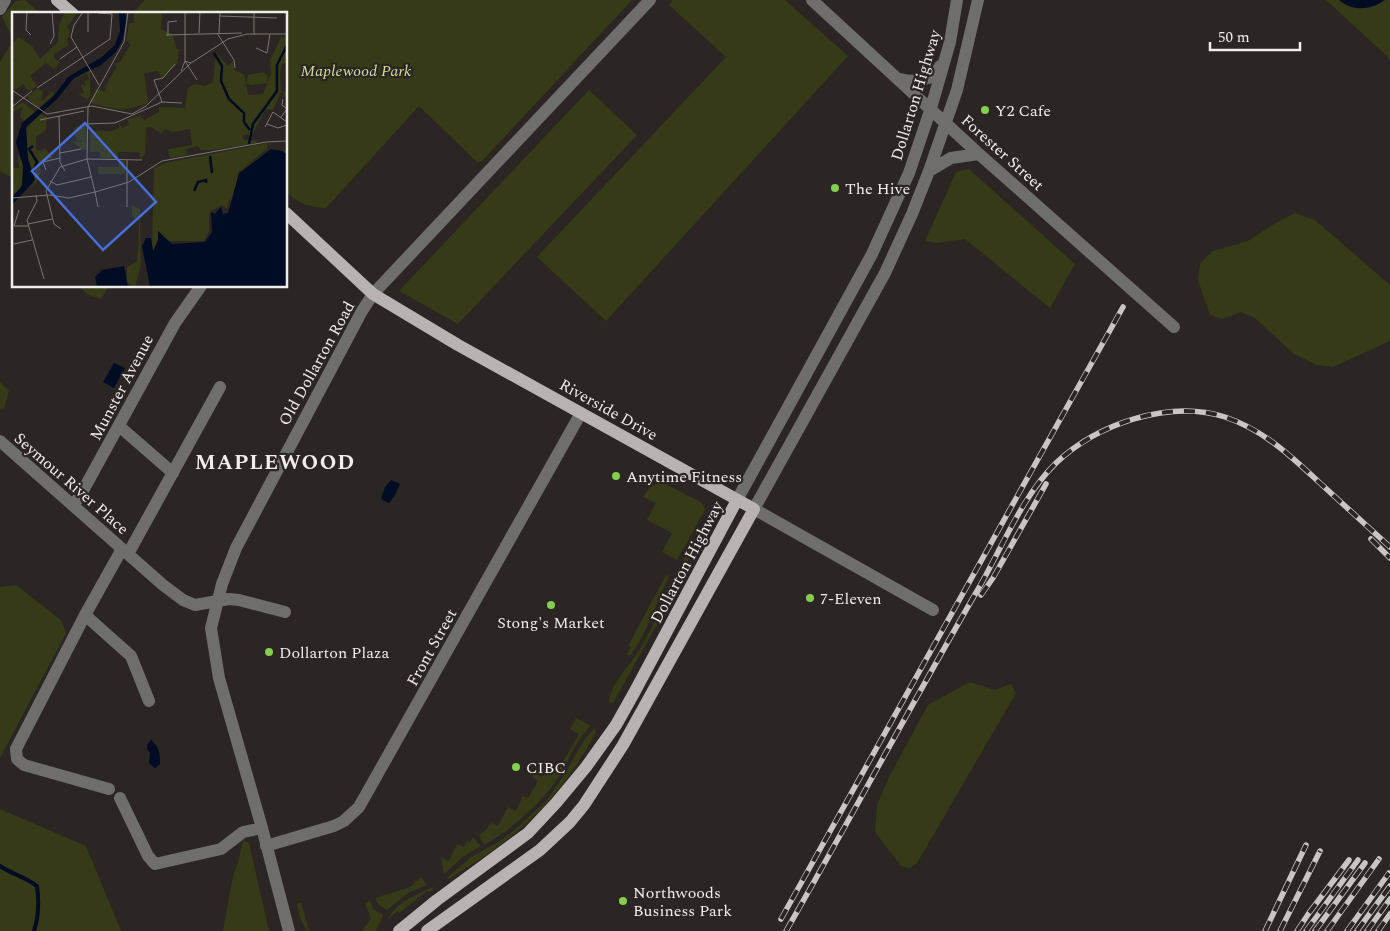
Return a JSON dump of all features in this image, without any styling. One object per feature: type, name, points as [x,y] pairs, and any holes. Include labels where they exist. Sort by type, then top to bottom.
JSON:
[{"type":"main road","points":[[57,0],[70,12]]},
{"type":"main road","name":"Riverside Drive","points":[[288,215],[374,294],[458,345],[754,509]]},
{"type":"main road","name":"Dollarton Highway","points":[[399,931],[442,896],[528,832],[556,803],[586,767],[616,725],[737,500]]},
{"type":"main road","name":"Dollarton Highway","points":[[427,931],[540,850],[570,822],[584,805],[622,745],[754,509]]},
{"type":"street","points":[[0,9],[4,0]]},
{"type":"street","name":"Old Dollarton Road","points":[[289,931],[217,671],[211,628],[236,548],[362,311],[374,294],[650,0]]},
{"type":"street","name":"Forester Street","points":[[812,0],[979,154],[1174,327]]},
{"type":"street","name":"Dollarton Highway","points":[[737,500],[872,254],[909,173],[947,53],[957,0]]},
{"type":"street","name":"Dollarton Highway","points":[[754,509],[885,273],[912,214],[957,90],[978,0]]},
{"type":"street","points":[[898,78],[914,82],[934,76],[947,53]]},
{"type":"street","points":[[929,171],[951,158],[979,154]]},
{"type":"street","name":"Munster Avenue","points":[[73,505],[80,496],[175,323],[200,288]]},
{"type":"street","points":[[125,551],[173,473],[220,387]]},
{"type":"street","name":"Front Street","points":[[266,846],[334,826],[344,821],[359,807],[581,413]]},
{"type":"street","points":[[119,426],[173,473]]},
{"type":"street","name":"Seymour River Place","points":[[0,441],[163,586],[183,600],[195,606],[218,601],[239,600],[286,612]]},
{"type":"street","name":"Riverside Drive","points":[[754,509],[932,610]]},
{"type":"street","name":"Seymour River Place","points":[[109,789],[24,765],[17,759],[16,750],[85,615],[125,551]]},
{"type":"street","points":[[85,615],[131,656],[149,701]]},
{"type":"street","points":[[120,798],[148,856],[155,864],[221,849],[243,832],[262,828]]},
{"type":"green space","points":[[25,0],[39,12],[12,12],[12,36],[2,17],[16,1]]},
{"type":"green space","name":"Maplewood Park","points":[[145,0],[632,0],[482,161],[477,162],[419,106],[326,208],[304,204],[288,194],[288,12],[134,12]]},
{"type":"green space","points":[[673,0],[785,0],[848,56],[606,321],[537,257],[726,57],[669,5]]},
{"type":"green space","points":[[1326,0],[1390,0],[1390,59]]},
{"type":"green space","points":[[12,42],[12,178],[0,171],[0,62]]},
{"type":"green space","points":[[589,90],[637,135],[458,324],[399,291]]},
{"type":"green space","points":[[969,169],[1075,264],[1050,308],[965,239],[936,243],[925,241],[956,172]]},
{"type":"green space","points":[[1295,213],[1315,220],[1390,285],[1390,341],[1333,367],[1317,365],[1294,354],[1255,318],[1241,312],[1222,319],[1210,315],[1198,280],[1200,263],[1213,251],[1248,241]]},
{"type":"green space","points":[[80,288],[108,288],[101,299],[89,295]]},
{"type":"green space","points":[[0,382],[9,391],[4,408],[0,409]]},
{"type":"green space","points":[[662,482],[702,503],[705,510],[677,560],[662,552],[672,533],[647,520],[656,503],[643,497],[651,486]]},
{"type":"green space","points":[[698,532],[703,533],[679,577],[677,576],[672,587],[668,589]]},
{"type":"green space","points":[[666,575],[669,576],[651,617],[642,637],[630,656],[627,654],[631,647],[628,646]]},
{"type":"green space","points":[[16,585],[61,620],[66,633],[0,758],[0,587]]},
{"type":"green space","points":[[674,588],[677,589],[613,703],[609,702],[616,682],[638,652],[667,592],[671,592]]},
{"type":"green space","points":[[970,682],[994,690],[1011,684],[1016,693],[917,863],[910,868],[901,866],[875,832],[877,805],[889,777],[928,705]]},
{"type":"green space","points":[[576,718],[591,726],[580,739],[554,784],[522,818],[484,845],[479,835],[491,823],[498,826],[508,807],[516,811],[523,796],[528,798],[538,781],[529,774],[531,771],[542,777],[549,768],[557,772],[579,734],[570,729]]},
{"type":"green space","points":[[595,728],[596,732],[577,764],[542,808],[500,845],[449,879],[447,878],[471,857],[511,833],[547,800],[584,740]]},
{"type":"green space","points":[[0,809],[86,846],[121,931],[0,931]]},
{"type":"green space","points":[[473,837],[481,846],[464,856],[444,874],[441,857],[449,861],[457,844],[464,847],[467,841],[470,842]]},
{"type":"green space","points":[[243,840],[249,843],[269,931],[223,931],[233,876]]},
{"type":"green space","points":[[421,877],[427,885],[408,893],[387,910],[378,904],[375,899],[410,887]]},
{"type":"green space","points":[[433,887],[433,890],[427,891],[399,913],[397,911],[388,920],[395,909],[401,904]]},
{"type":"green space","points":[[370,901],[374,910],[383,915],[376,931],[362,931],[371,919],[365,903]]},
{"type":"green space","points":[[301,902],[309,931],[307,931],[300,918],[297,904]]},
{"type":"water","points":[[1339,0],[1385,0],[1368,8],[1356,8]]},
{"type":"water","points":[[114,363],[125,368],[114,388],[103,382]]},
{"type":"water","points":[[391,480],[400,484],[389,503],[381,499],[385,487]]},
{"type":"water","points":[[151,740],[158,748],[160,754],[160,764],[155,768],[149,763],[150,753],[147,749],[147,745]]},
{"type":"waterway","points":[[0,866],[37,886],[38,908],[34,931]]},
{"type":"railway","points":[[781,919],[1123,307]]},
{"type":"railway","points":[[786,931],[986,575],[1022,507],[1044,476],[1073,449],[1113,427],[1158,413],[1203,412],[1225,417],[1252,429],[1277,445],[1390,547]]},
{"type":"railway","points":[[981,595],[993,578],[1046,484]]},
{"type":"railway","points":[[1371,539],[1390,558]]},
{"type":"railway","points":[[1265,931],[1306,845]]},
{"type":"railway","points":[[1280,931],[1320,851]]},
{"type":"railway","points":[[1327,931],[1379,859]]},
{"type":"railway","points":[[1297,931],[1349,860]]},
{"type":"railway","points":[[1306,931],[1358,860]]},
{"type":"railway","points":[[1315,931],[1365,863]]},
{"type":"railway","points":[[1347,931],[1389,873]]},
{"type":"railway","points":[[1357,931],[1390,886]]},
{"type":"railway","points":[[1367,931],[1390,899]]},
{"type":"railway","points":[[1378,931],[1390,914]]},
{"type":"place","name":"Y2 Cafe","points":[[985,110]]},
{"type":"place","name":"The Hive","points":[[835,188]]},
{"type":"place","name":"Anytime Fitness","points":[[616,476]]},
{"type":"place","name":"7-Eleven","points":[[810,598]]},
{"type":"place","name":"Stong's Market","points":[[551,605]]},
{"type":"place","name":"Dollarton Plaza","points":[[269,652]]},
{"type":"place","name":"CIBC","points":[[516,767]]},
{"type":"place","name":"Northwoods Business Park","points":[[623,901]]},
{"type":"district","name":"MAPLEWOOD","points":[[275,462]]}]
